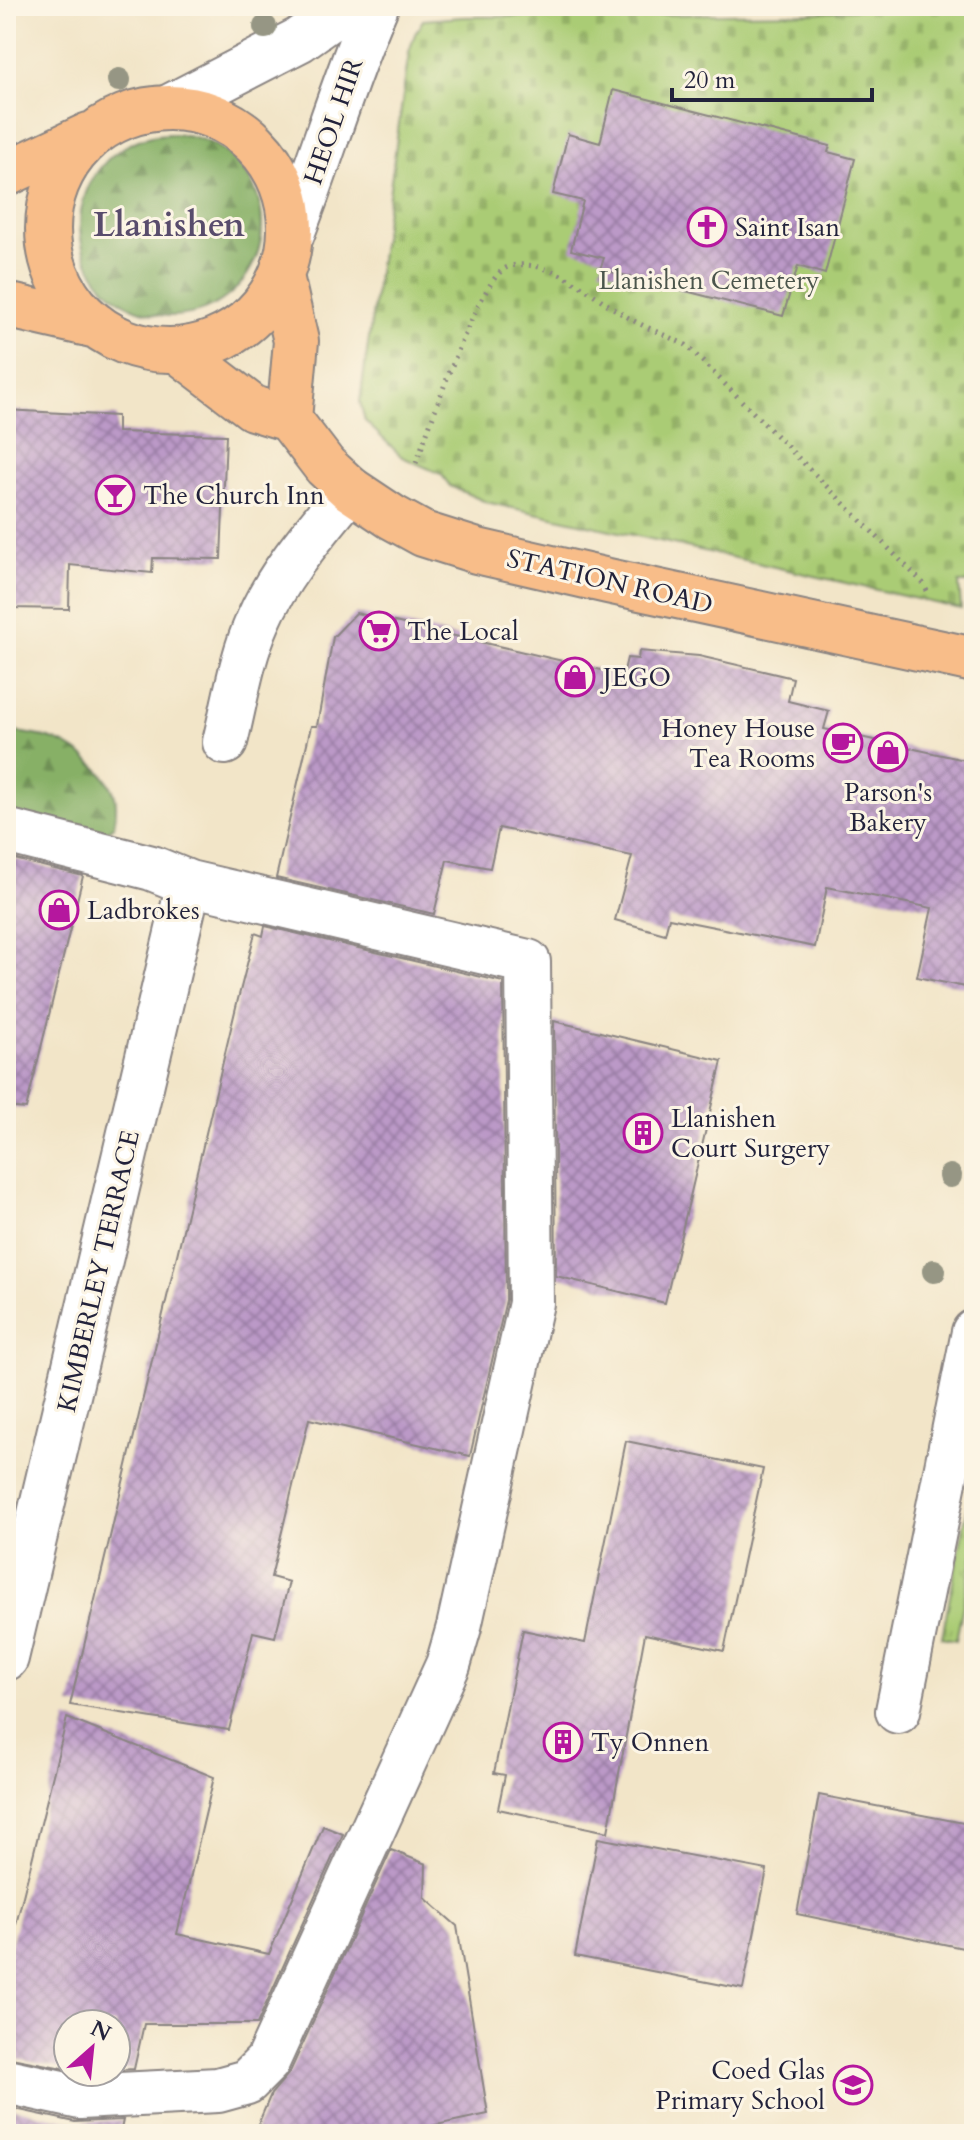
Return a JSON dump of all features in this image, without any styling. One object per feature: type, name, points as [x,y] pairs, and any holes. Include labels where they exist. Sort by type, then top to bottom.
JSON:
[{"type":"main road","points":[[6,174],[129,114],[171,106],[195,110],[234,126],[260,147],[286,195],[286,256],[296,341],[289,419],[253,408],[177,350]]},
{"type":"main road","points":[[94,132],[66,164],[50,203],[47,231],[55,272],[67,296],[97,326]]},
{"type":"main road","points":[[6,305],[97,326],[146,348],[177,350],[233,333],[259,311],[286,256]]},
{"type":"main road","name":"STATION ROAD","points":[[289,419],[325,466],[350,489],[423,534],[477,551],[974,660]]},
{"type":"street","name":"HEOL HIR","points":[[171,106],[299,40],[347,6]]},
{"type":"street","name":"HEOL HIR","points":[[286,256],[352,60],[376,6]]},
{"type":"street","points":[[225,742],[257,622],[272,593],[350,489]]},
{"type":"street","points":[[6,831],[144,865],[189,883],[528,962],[531,1303],[463,1612],[448,1665],[267,2062],[247,2082],[218,2090],[80,2097],[6,2081]]},
{"type":"street","name":"KIMBERLEY TERRACE","points":[[6,1658],[189,883]]},
{"type":"street","points":[[898,1711],[974,1335]]},
{"type":"path","points":[[416,463],[461,344],[485,293],[504,269],[521,265],[546,269],[572,281],[636,322],[686,345],[923,583],[927,600]]},
{"type":"green space","name":"Llanishen Cemetery","points":[[896,6],[974,6],[974,583],[959,583],[961,609],[486,502],[450,486],[441,474],[402,457],[365,421],[360,402],[409,52],[423,20],[811,13]]},
{"type":"green space","points":[[171,134],[189,135],[206,141],[236,160],[255,190],[261,207],[261,243],[255,260],[236,290],[206,309],[189,315],[171,316],[153,315],[136,309],[106,290],[87,260],[81,243],[80,225],[81,207],[87,190],[106,160],[136,141],[153,135]]},
{"type":"green space","points":[[6,731],[56,740],[87,759],[112,789],[116,802],[114,826],[103,834],[6,851]]},
{"type":"green space","points":[[974,1475],[974,1550],[956,1640],[942,1637]]},
{"type":"building","name":"Saint Isan","points":[[613,90],[830,146],[828,152],[855,159],[825,274],[798,266],[783,316],[600,269],[604,258],[571,250],[583,201],[553,194],[568,134],[600,143]]},
{"type":"building","name":"The Church Inn","points":[[6,410],[117,416],[117,432],[226,435],[221,559],[153,558],[152,573],[70,565],[69,609],[11,608],[12,578],[6,578]]},
{"type":"building","points":[[356,613],[623,675],[627,658],[638,659],[639,651],[699,656],[793,678],[788,701],[829,711],[824,729],[974,762],[974,989],[917,977],[932,908],[827,887],[815,947],[669,918],[665,934],[615,920],[632,856],[499,828],[490,868],[447,860],[434,914],[276,878],[311,726],[317,726],[333,637]]},
{"type":"building","points":[[6,857],[83,876],[26,1109],[6,1107]]},
{"type":"building","points":[[265,926],[503,982],[506,1300],[470,1456],[309,1419],[271,1577],[289,1582],[275,1637],[253,1632],[229,1730],[70,1705],[236,1007],[255,933],[263,936]]},
{"type":"building","name":"Llanishen Court Surgery","points":[[554,1021],[722,1061],[665,1303],[556,1276]]},
{"type":"building","points":[[626,1441],[763,1469],[724,1651],[645,1634],[608,1832],[498,1809],[505,1775],[494,1773],[523,1630],[585,1643]]},
{"type":"building","points":[[67,1718],[214,1777],[177,1934],[269,1954],[323,1826],[343,1834],[257,2024],[144,2024],[132,2069],[132,2008],[52,2008],[52,2066],[6,2057],[6,1965]]},
{"type":"building","points":[[819,1795],[974,1825],[974,1918],[968,1949],[797,1914]]},
{"type":"building","points":[[598,1838],[767,1870],[743,1989],[575,1956]]},
{"type":"building","points":[[391,1850],[426,1864],[425,1898],[457,1926],[488,2114],[394,2134],[254,2134],[271,2094],[290,2072]]},
{"type":"building","points":[[6,2107],[75,2122],[123,2120],[120,2134],[6,2134]]},
{"type":"place","name":"Saint Isan","points":[[707,227]]},
{"type":"place","name":"The Church Inn","points":[[115,495]]},
{"type":"place","name":"The Local","points":[[379,631]]},
{"type":"place","name":"JEGO","points":[[575,677]]},
{"type":"place","name":"Honey House Tea Rooms","points":[[843,743]]},
{"type":"place","name":"Parson's Bakery","points":[[888,752]]},
{"type":"place","name":"Ladbrokes","points":[[59,910]]},
{"type":"place","name":"Llanishen Court Surgery","points":[[643,1133]]},
{"type":"place","name":"Ty Onnen","points":[[563,1742]]},
{"type":"place","name":"Coed Glas Primary School","points":[[853,2085]]},
{"type":"district","name":"Llanishen","points":[[169,224]]}]
